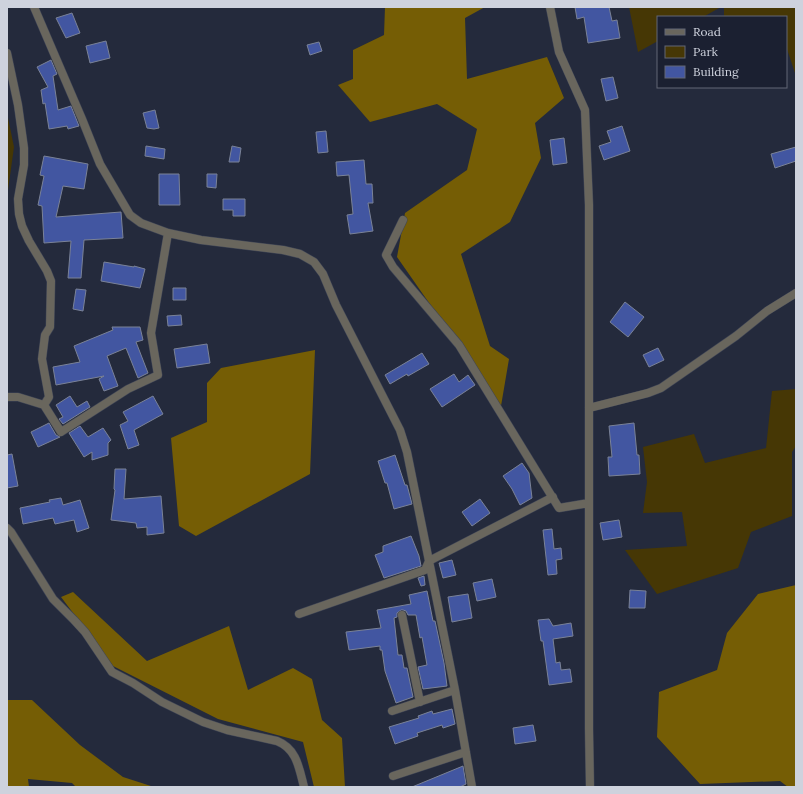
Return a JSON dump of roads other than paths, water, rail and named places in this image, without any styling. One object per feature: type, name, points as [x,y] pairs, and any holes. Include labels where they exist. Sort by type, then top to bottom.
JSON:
[{"type":"street","points":[[34,7],[100,164],[130,216],[141,223],[168,233],[202,240],[283,250],[300,254],[314,262],[323,274],[336,304],[400,430],[407,452],[455,690],[472,787]]},
{"type":"street","points":[[550,7],[559,52],[585,110],[589,205],[590,787]]},
{"type":"street","points":[[7,53],[18,105],[24,148],[24,165],[18,199],[19,214],[22,226],[29,241],[48,272],[51,281],[50,327],[45,335],[42,358],[49,397],[44,405]]},
{"type":"street","points":[[403,220],[386,255],[393,267],[459,345],[559,508],[589,502]]},
{"type":"street","points":[[7,397],[18,397],[44,405],[61,432],[128,389],[158,375],[151,333],[168,233]]},
{"type":"street","points":[[589,408],[648,393],[661,388],[736,336],[767,310],[796,293]]},
{"type":"street","points":[[299,614],[425,570],[429,561],[553,497]]},
{"type":"street","points":[[7,528],[53,599],[85,632],[112,672],[162,702],[203,722],[227,730],[277,741],[284,744],[291,750],[296,760],[304,787]]},
{"type":"street","points":[[402,615],[420,702]]},
{"type":"street","points":[[392,711],[455,690]]},
{"type":"street","points":[[393,776],[466,752]]}]
